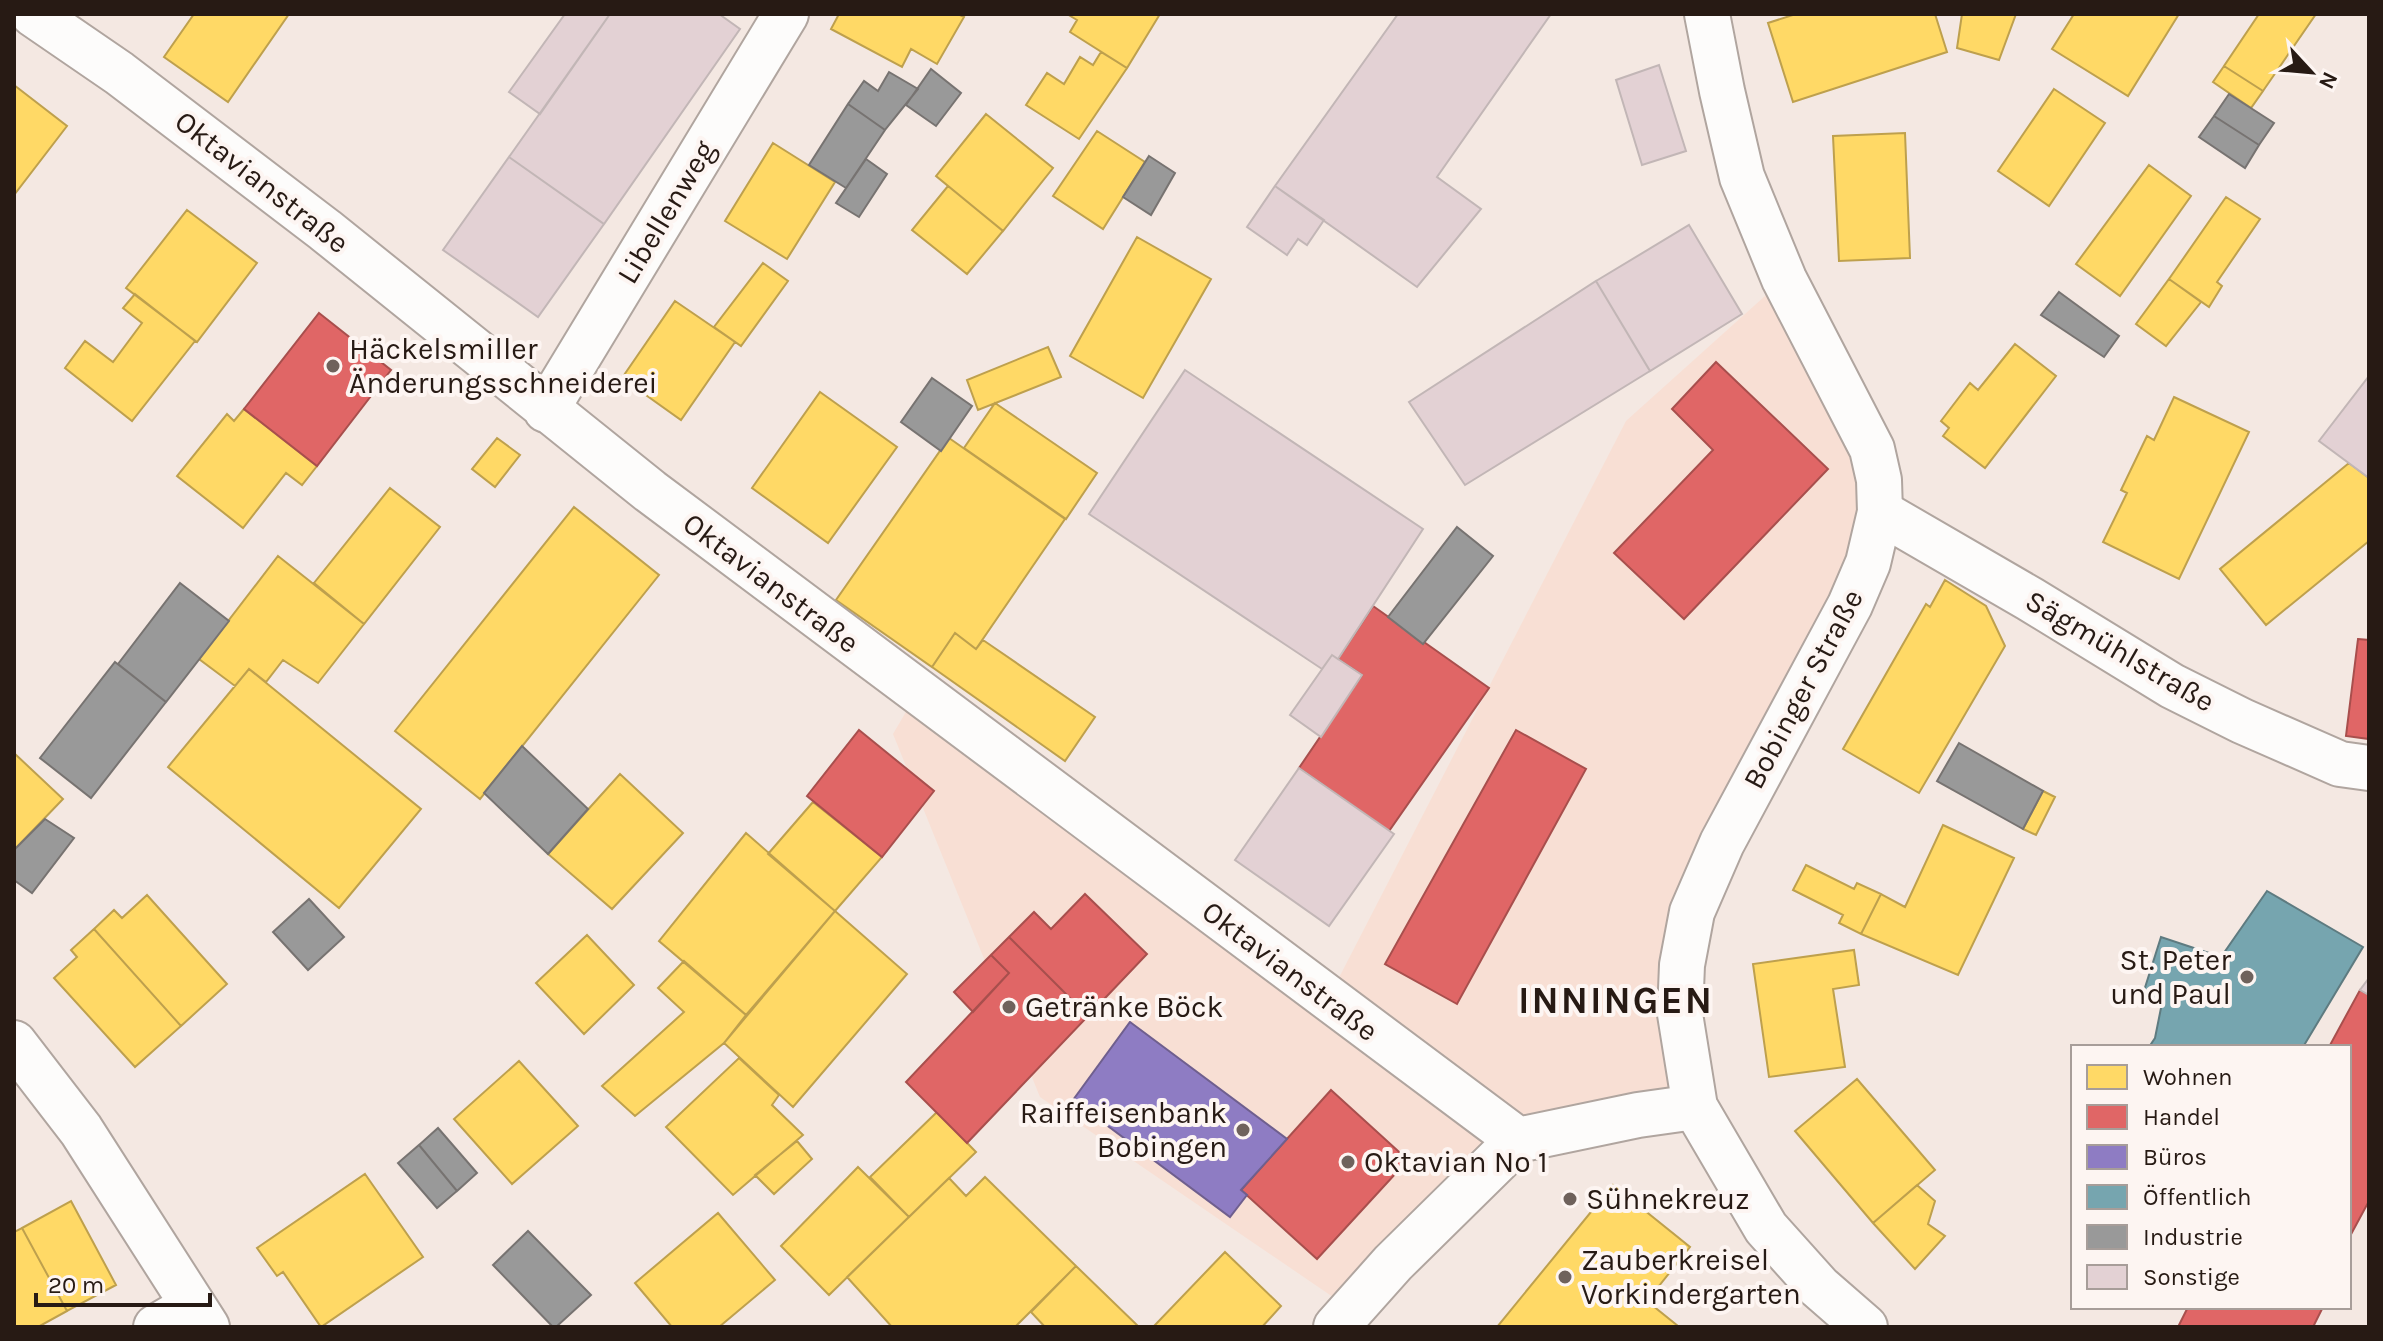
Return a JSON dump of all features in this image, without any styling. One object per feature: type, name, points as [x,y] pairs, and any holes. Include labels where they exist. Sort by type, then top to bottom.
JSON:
[{"type":"street","name":"Libellenweg","points":[[546,410],[786,14]]},
{"type":"street","name":"Bobinger Straße","points":[[1707,14],[1742,177],[1784,279],[1872,449],[1879,480],[1880,512],[1868,563],[1850,605],[1722,843],[1692,912],[1682,965],[1680,1014],[1695,1107],[1766,1228],[1819,1287],[1865,1327]]},
{"type":"street","name":"Oktavianstraße","points":[[37,15],[119,73],[313,221],[650,491],[1518,1140]]},
{"type":"street","name":"Sägmühlstraße","points":[[1880,512],[2172,686],[2340,764],[2369,768]]},
{"type":"street","points":[[14,1043],[81,1130],[185,1320]]},
{"type":"street","points":[[1336,1327],[1393,1263],[1518,1140],[1638,1115],[1695,1107]]},
{"type":"shaded area","points":[[1784,279],[1880,512],[1692,912],[1695,1107],[1518,1140],[1352,1310],[1040,1097],[893,734],[917,693],[1328,999],[1626,421]]},
{"type":"building: Wohnen","points":[[194,14],[289,14],[228,102],[164,57]]},
{"type":"building: Wohnen","points":[[839,14],[958,14],[964,17],[937,64],[911,49],[902,67],[831,29]]},
{"type":"building: Wohnen","points":[[1067,14],[1160,14],[1127,68],[1070,32],[1077,20]]},
{"type":"building: Wohnen","points":[[1796,14],[1935,14],[1947,52],[1793,102],[1768,23]]},
{"type":"building: Wohnen","points":[[1962,14],[2016,14],[1999,60],[1957,48]]},
{"type":"building: Wohnen","points":[[2074,14],[2179,14],[2128,96],[2052,49]]},
{"type":"building: Wohnen","points":[[2259,14],[2316,14],[2263,91],[2224,66]]},
{"type":"building: Wohnen","points":[[1101,52],[1127,68],[1079,139],[1026,105],[1047,73],[1064,84],[1080,57],[1093,65]]},
{"type":"building: Wohnen","points":[[2224,66],[2263,91],[2251,108],[2213,82]]},
{"type":"building: Wohnen","points":[[14,85],[67,126],[14,195]]},
{"type":"building: Wohnen","points":[[2054,89],[2105,123],[2049,206],[1998,171]]},
{"type":"building: Wohnen","points":[[986,114],[1053,168],[1003,231],[936,176]]},
{"type":"building: Wohnen","points":[[1097,131],[1145,162],[1103,229],[1053,196]]},
{"type":"building: Wohnen","points":[[1905,133],[1910,258],[1839,261],[1833,136]]},
{"type":"building: Wohnen","points":[[773,143],[835,182],[787,259],[725,221]]},
{"type":"building: Wohnen","points":[[2149,165],[2191,196],[2120,296],[2076,264]]},
{"type":"building: Wohnen","points":[[948,186],[1003,231],[967,274],[912,230]]},
{"type":"building: Wohnen","points":[[2226,197],[2260,219],[2217,282],[2222,286],[2209,307],[2169,279]]},
{"type":"building: Wohnen","points":[[187,210],[257,263],[197,342],[126,288]]},
{"type":"building: Wohnen","points":[[1137,237],[1211,279],[1143,398],[1070,356]]},
{"type":"building: Wohnen","points":[[763,263],[788,281],[741,346],[714,327]]},
{"type":"building: Wohnen","points":[[2169,279],[2201,302],[2166,346],[2136,324]]},
{"type":"building: Wohnen","points":[[135,294],[195,341],[132,421],[65,368],[85,341],[113,362],[142,323],[123,308]]},
{"type":"building: Wohnen","points":[[675,301],[735,342],[681,420],[622,378]]},
{"type":"building: Wohnen","points":[[2015,344],[2056,376],[1985,468],[1943,436],[1949,428],[1941,421],[1970,383],[1978,390]]},
{"type":"building: Wohnen","points":[[1048,347],[1061,377],[978,410],[967,380]]},
{"type":"building: Wohnen","points":[[820,392],[897,447],[828,543],[752,488]]},
{"type":"building: Wohnen","points":[[2174,397],[2249,432],[2179,579],[2103,542],[2127,493],[2121,490],[2147,436],[2154,440]]},
{"type":"building: Wohnen","points":[[995,403],[1097,473],[1066,519],[964,448]]},
{"type":"building: Wohnen","points":[[244,409],[317,466],[302,485],[286,473],[243,528],[177,476],[227,414],[234,421]]},
{"type":"building: Wohnen","points":[[497,438],[520,455],[495,487],[472,469]]},
{"type":"building: Wohnen","points":[[949,438],[1065,519],[976,649],[955,633],[932,667],[836,600]]},
{"type":"building: Wohnen","points":[[2349,463],[2369,478],[2369,541],[2266,625],[2220,569]]},
{"type":"building: Wohnen","points":[[390,488],[440,527],[364,624],[314,583]]},
{"type":"building: Wohnen","points":[[574,507],[659,575],[480,799],[395,731]]},
{"type":"building: Wohnen","points":[[278,556],[364,624],[318,683],[283,660],[266,682],[249,669],[235,686],[199,659]]},
{"type":"building: Wohnen","points":[[1945,580],[1986,606],[2005,646],[1919,793],[1843,749],[1926,604],[1930,607]]},
{"type":"building: Wohnen","points":[[955,633],[976,649],[983,640],[1095,717],[1065,761],[932,667]]},
{"type":"building: Wohnen","points":[[249,669],[421,809],[339,908],[168,767]]},
{"type":"building: Wohnen","points":[[14,753],[63,799],[14,850]]},
{"type":"building: Wohnen","points":[[620,774],[683,833],[612,909],[548,854]]},
{"type":"building: Wohnen","points":[[2043,791],[2055,797],[2036,835],[2023,829]]},
{"type":"building: Wohnen","points":[[813,802],[882,857],[835,911],[768,854]]},
{"type":"building: Wohnen","points":[[1943,825],[2014,858],[1958,975],[1861,934],[1881,894],[1905,907]]},
{"type":"building: Wohnen","points":[[746,833],[835,911],[746,1015],[659,941]]},
{"type":"building: Wohnen","points":[[1806,865],[1854,889],[1857,883],[1881,894],[1861,934],[1839,923],[1843,915],[1793,890]]},
{"type":"building: Wohnen","points":[[147,895],[227,984],[181,1026],[94,929],[114,910],[122,918]]},
{"type":"building: Wohnen","points":[[835,911],[907,974],[793,1107],[724,1043]]},
{"type":"building: Wohnen","points":[[94,929],[181,1026],[135,1067],[54,978],[77,957],[71,950]]},
{"type":"building: Wohnen","points":[[587,935],[634,985],[584,1034],[536,983]]},
{"type":"building: Wohnen","points":[[1854,950],[1859,985],[1833,989],[1845,1067],[1769,1077],[1753,964]]},
{"type":"building: Wohnen","points":[[684,961],[746,1015],[724,1043],[635,1116],[602,1086],[684,1012],[658,988]]},
{"type":"building: Wohnen","points":[[739,1058],[779,1095],[772,1105],[803,1135],[733,1195],[666,1127]]},
{"type":"building: Wohnen","points":[[519,1061],[578,1126],[512,1184],[454,1119]]},
{"type":"building: Wohnen","points":[[1857,1079],[1935,1170],[1873,1223],[1795,1131]]},
{"type":"building: Wohnen","points":[[937,1112],[976,1152],[909,1217],[870,1177]]},
{"type":"building: Wohnen","points":[[797,1141],[812,1159],[774,1194],[755,1175]]},
{"type":"building: Wohnen","points":[[858,1167],[909,1217],[829,1295],[781,1246]]},
{"type":"building: Wohnen","points":[[365,1174],[423,1257],[321,1327],[283,1272],[277,1276],[257,1248]]},
{"type":"building: Wohnen","points":[[985,1177],[1076,1266],[1015,1327],[892,1327],[847,1277],[949,1178],[966,1196]]},
{"type":"building: Wohnen","points":[[1613,1185],[1690,1247],[1647,1301],[1678,1326],[1497,1327]]},
{"type":"building: Wohnen","points":[[1917,1185],[1935,1201],[1928,1224],[1945,1236],[1915,1269],[1873,1223]]},
{"type":"building: Wohnen","points":[[71,1201],[116,1285],[67,1311],[22,1228]]},
{"type":"building: Wohnen","points":[[718,1213],[775,1280],[719,1327],[672,1327],[635,1283]]},
{"type":"building: Wohnen","points":[[22,1228],[67,1311],[38,1327],[14,1327],[14,1232]]},
{"type":"building: Wohnen","points":[[1225,1252],[1281,1306],[1262,1327],[1157,1327],[1155,1325]]},
{"type":"building: Wohnen","points":[[1076,1266],[1139,1327],[1045,1327],[1031,1312]]},
{"type":"building: Handel","points":[[319,313],[391,370],[317,466],[244,409]]},
{"type":"building: Handel","points":[[1716,362],[1828,469],[1684,619],[1614,553],[1713,450],[1672,409]]},
{"type":"building: Handel","points":[[1373,606],[1489,688],[1389,831],[1299,768],[1362,675],[1338,659]]},
{"type":"building: Handel","points":[[2358,639],[2369,640],[2369,739],[2346,736]]},
{"type":"building: Handel","points":[[859,730],[934,791],[882,857],[807,796]]},
{"type":"building: Handel","points":[[1516,730],[1586,769],[1457,1004],[1385,964]]},
{"type":"building: Handel","points":[[1085,894],[1147,954],[1088,1016],[1009,937],[1034,912],[1051,929]]},
{"type":"building: Handel","points":[[1009,937],[1088,1016],[967,1143],[906,1082],[1009,973],[991,955]]},
{"type":"building: Handel","points":[[991,955],[1009,973],[973,1012],[954,992]]},
{"type":"building: Handel","points":[[2360,990],[2369,995],[2369,1201],[2351,1234],[2351,1045],[2330,1045]]},
{"type":"building: Handel","points":[[1331,1090],[1408,1160],[1317,1259],[1241,1190]]},
{"type":"building: Handel","points":[[2187,1309],[2322,1309],[2313,1327],[2178,1327]]},
{"type":"building: Büros","points":[[1130,1022],[1287,1139],[1241,1190],[1247,1195],[1230,1217],[1073,1100]]},
{"type":"building: Öffentlich","name":"St. Peter und Paul","points":[[2267,891],[2363,947],[2304,1045],[2150,1045],[2155,1038],[2162,1003],[2142,997],[2161,937],[2221,957]]},
{"type":"building: Industrie","points":[[931,69],[961,93],[936,126],[906,105]]},
{"type":"building: Industrie","points":[[889,72],[918,89],[885,130],[848,104],[864,81],[878,91]]},
{"type":"building: Industrie","points":[[2229,94],[2274,123],[2259,145],[2214,116]]},
{"type":"building: Industrie","points":[[848,104],[885,130],[846,188],[809,165]]},
{"type":"building: Industrie","points":[[2214,116],[2259,145],[2245,168],[2199,137]]},
{"type":"building: Industrie","points":[[1149,156],[1175,173],[1151,215],[1123,197]]},
{"type":"building: Industrie","points":[[866,159],[887,174],[859,217],[836,203]]},
{"type":"building: Industrie","points":[[2059,292],[2119,336],[2104,357],[2041,315]]},
{"type":"building: Industrie","points":[[932,378],[972,406],[941,451],[901,422]]},
{"type":"building: Industrie","points":[[1457,527],[1493,556],[1423,644],[1388,617]]},
{"type":"building: Industrie","points":[[180,583],[229,621],[166,702],[118,664]]},
{"type":"building: Industrie","points":[[115,662],[166,702],[91,798],[40,758]]},
{"type":"building: Industrie","points":[[1959,743],[2043,791],[2023,829],[1937,781]]},
{"type":"building: Industrie","points":[[522,746],[588,809],[548,854],[484,793]]},
{"type":"building: Industrie","points":[[45,819],[74,838],[32,893],[14,880],[14,850]]},
{"type":"building: Industrie","points":[[309,899],[344,937],[308,970],[273,932]]},
{"type":"building: Industrie","points":[[438,1128],[477,1173],[457,1191],[419,1145]]},
{"type":"building: Industrie","points":[[419,1145],[457,1191],[437,1208],[398,1163]]},
{"type":"building: Industrie","points":[[528,1231],[591,1295],[556,1327],[493,1265]]},
{"type":"building: Sonstige","points":[[565,14],[610,14],[540,114],[509,92]]},
{"type":"building: Sonstige","points":[[610,14],[719,14],[740,29],[604,224],[509,157]]},
{"type":"building: Sonstige","points":[[1398,14],[1551,14],[1437,177],[1481,209],[1417,287],[1275,186]]},
{"type":"building: Sonstige","points":[[1659,65],[1686,151],[1642,165],[1616,80]]},
{"type":"building: Sonstige","points":[[509,157],[604,224],[538,317],[443,250]]},
{"type":"building: Sonstige","points":[[1275,186],[1324,220],[1307,245],[1298,239],[1287,255],[1247,227]]},
{"type":"building: Sonstige","points":[[1689,225],[1742,314],[1650,371],[1596,281]]},
{"type":"building: Sonstige","points":[[1596,281],[1650,371],[1465,485],[1409,402]]},
{"type":"building: Sonstige","points":[[1185,370],[1423,529],[1338,659],[1332,655],[1322,669],[1089,514]]},
{"type":"building: Sonstige","points":[[2369,376],[2369,478],[2319,441]]},
{"type":"building: Sonstige","points":[[1332,655],[1362,675],[1321,737],[1290,715]]},
{"type":"building: Sonstige","points":[[1299,768],[1394,834],[1329,926],[1235,860]]},
{"type":"building: Sonstige","points":[[2369,978],[2369,995],[2360,990]]},
{"type":"place","name":"Häckelsmiller Änderungsschneiderei","points":[[333,366]]},
{"type":"place","name":"St. Peter und Paul","points":[[2247,977]]},
{"type":"place","name":"Getränke Böck","points":[[1009,1007]]},
{"type":"place","name":"Raiffeisenbank Bobingen","points":[[1243,1130]]},
{"type":"place","name":"Oktavian No 1","points":[[1348,1162]]},
{"type":"place","name":"Sühnekreuz","points":[[1570,1199]]},
{"type":"place","name":"Zauberkreisel Vorkindergarten","points":[[1565,1277]]},
{"type":"district","name":"INNINGEN","points":[[1616,1000]]}]
